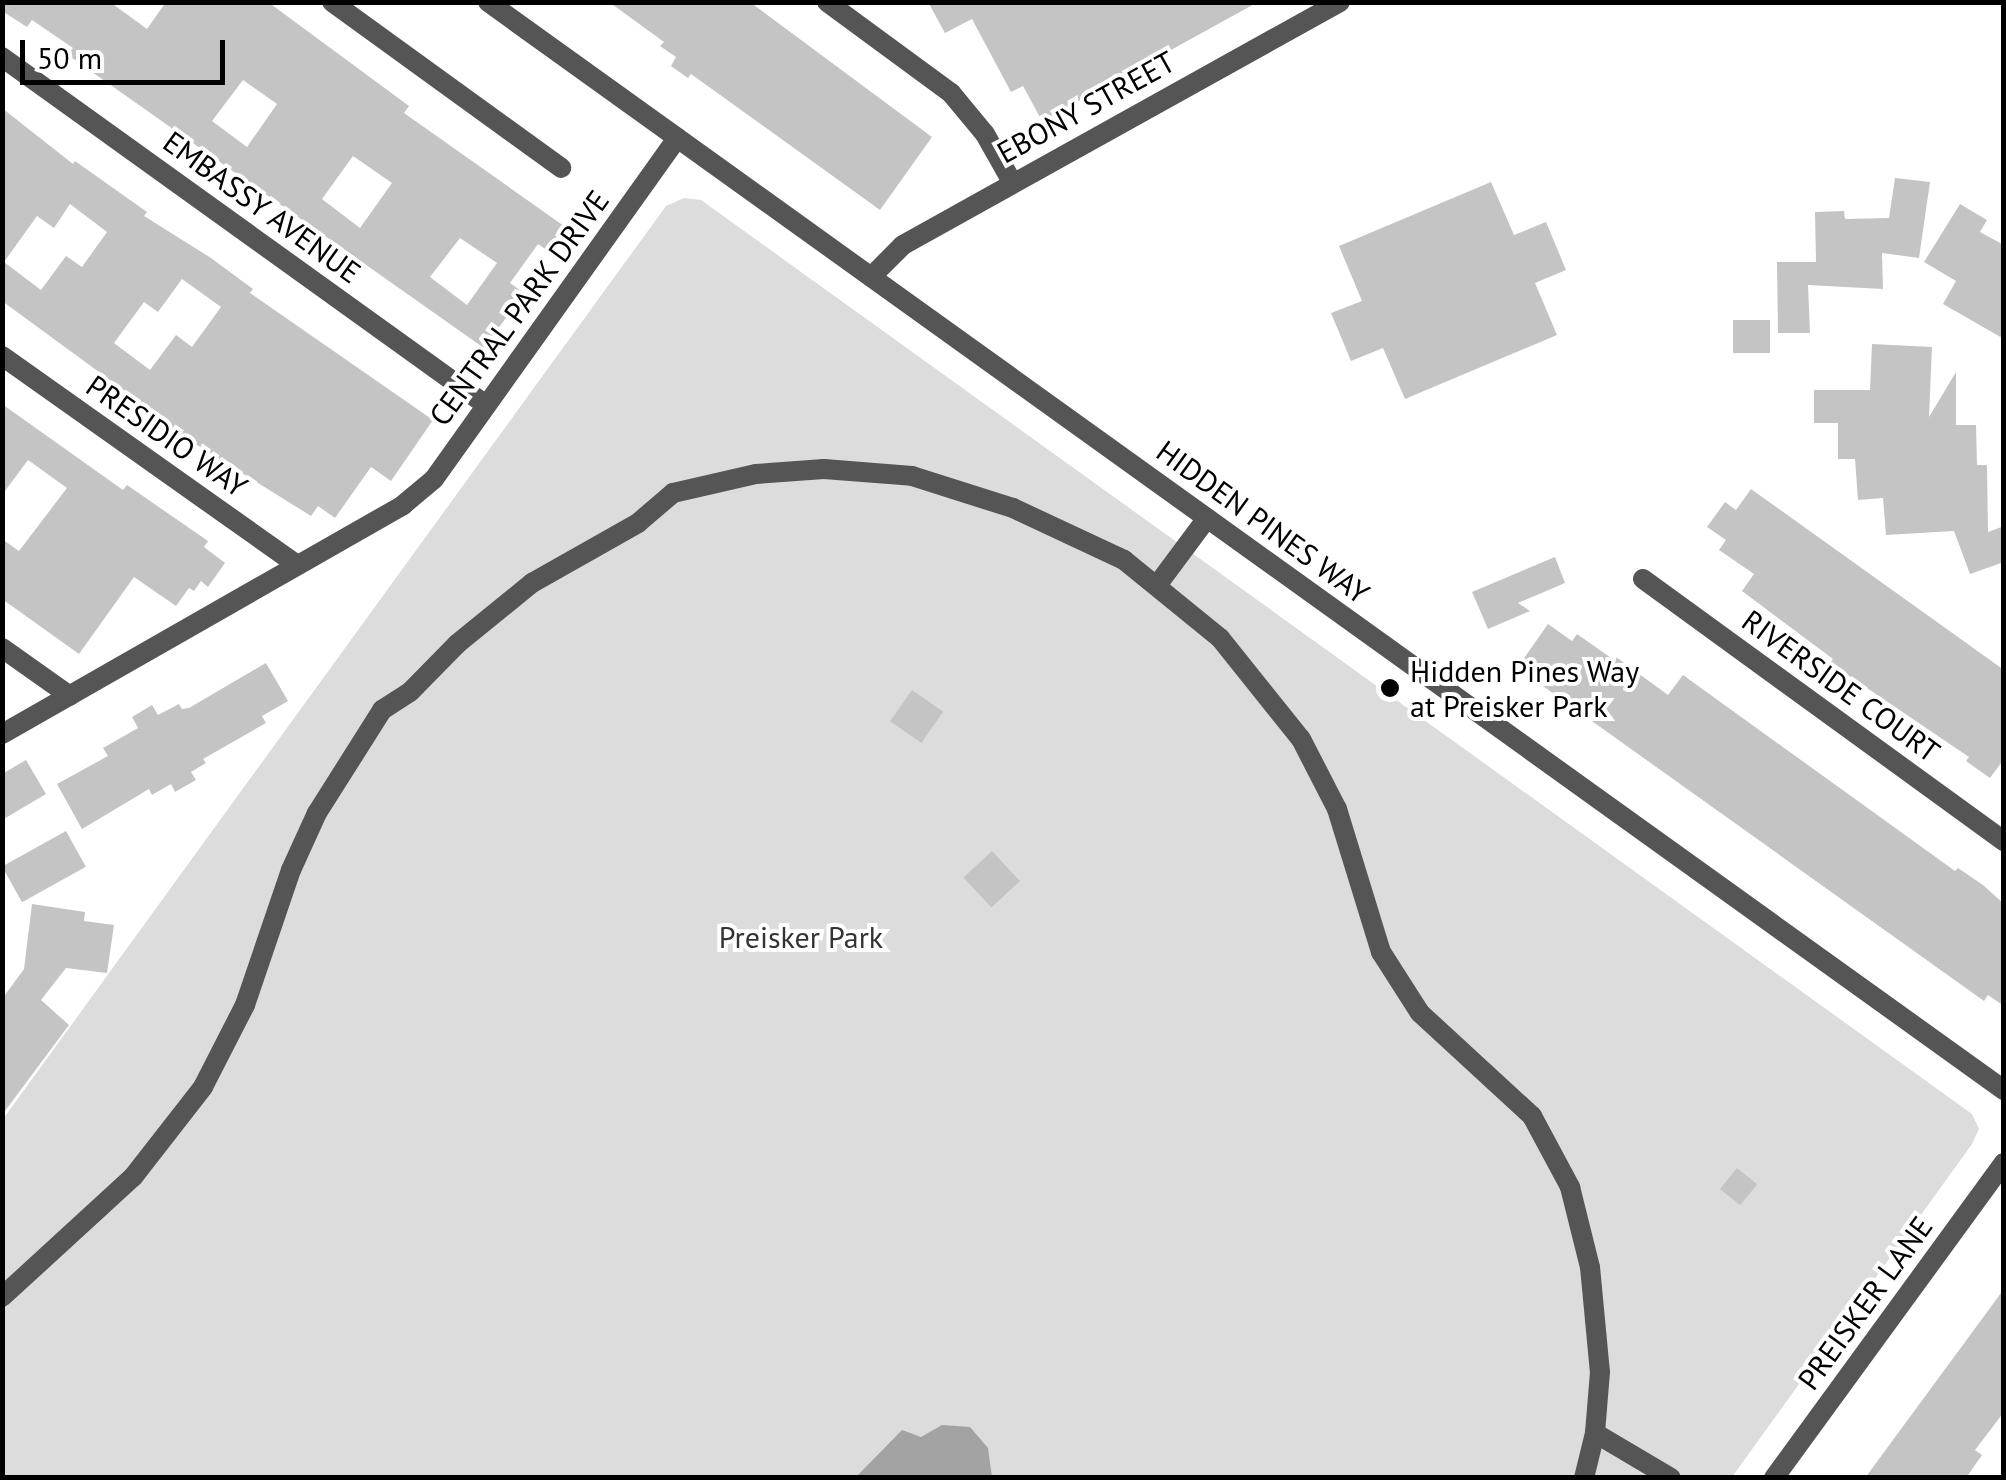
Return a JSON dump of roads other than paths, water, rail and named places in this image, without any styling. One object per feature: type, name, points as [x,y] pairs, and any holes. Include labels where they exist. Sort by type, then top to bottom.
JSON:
[{"type":"street","points":[[332,2],[561,168]]},
{"type":"street","name":"HIDDEN PINES WAY","points":[[488,2],[2004,1090]]},
{"type":"street","points":[[826,2],[950,93],[985,134],[1012,182]]},
{"type":"street","name":"EBONY STREET","points":[[871,277],[903,244],[1340,2]]},
{"type":"street","name":"EMBASSY AVENUE","points":[[2,57],[486,405]]},
{"type":"street","name":"CENTRAL PARK DRIVE","points":[[2,734],[403,505],[434,478],[677,138]]},
{"type":"street","name":"PRESIDIO WAY","points":[[2,356],[297,565]]},
{"type":"street","points":[[2,1297],[133,1177],[202,1087],[245,1005],[291,870],[317,813],[382,710],[410,692],[457,644],[532,583],[638,523],[673,493],[756,474],[824,468],[912,476],[1013,508],[1084,539],[1158,584],[1220,638],[1301,739],[1337,808],[1381,952],[1420,1013],[1532,1116],[1570,1187],[1590,1268],[1600,1372],[1595,1433],[1584,1478]]},
{"type":"street","points":[[1158,584],[1207,518]]},
{"type":"street","name":"RIVERSIDE COURT","points":[[1643,579],[2004,841]]},
{"type":"street","points":[[2,648],[70,696]]},
{"type":"street","name":"PREISKER LANE","points":[[1774,1478],[2004,1164]]},
{"type":"street","points":[[1595,1433],[1671,1478]]},
{"type":"place","name":"Hidden Pines Way at Preisker Park","points":[[1390,688]]},
{"type":"park label","name":"Preisker Park","points":[[801,937]]}]
